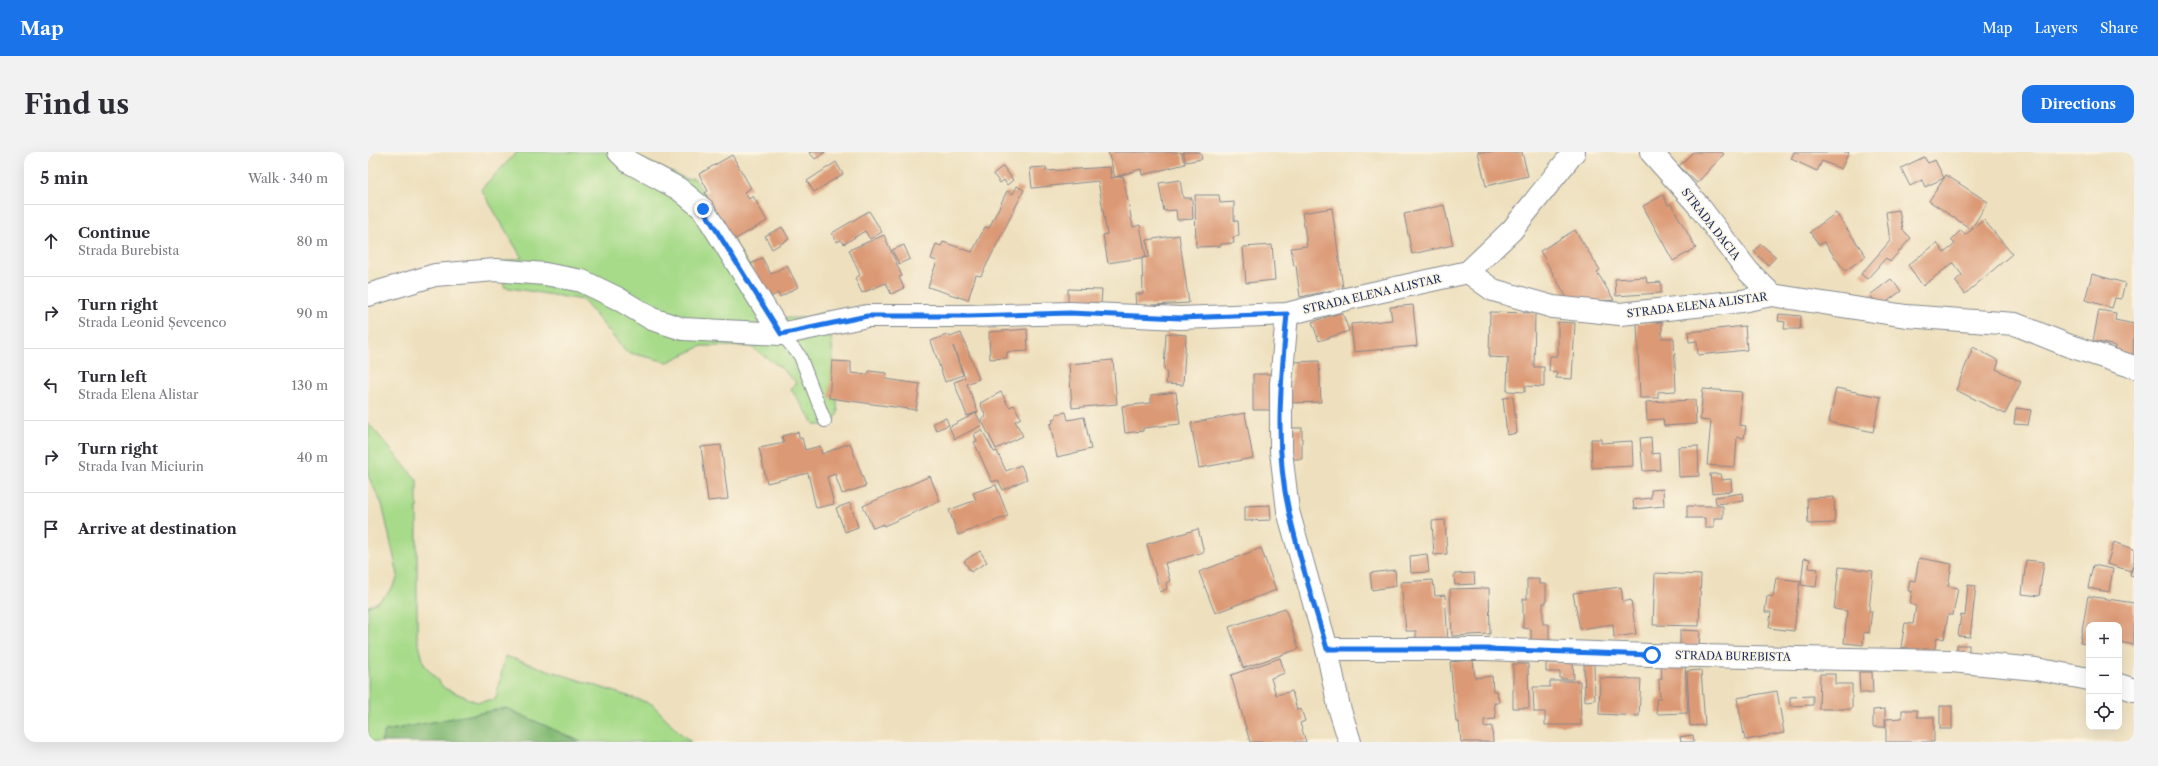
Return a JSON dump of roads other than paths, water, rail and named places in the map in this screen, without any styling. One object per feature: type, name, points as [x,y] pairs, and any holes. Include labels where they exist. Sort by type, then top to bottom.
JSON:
[{"type":"street","points":[[619,152],[629,162],[679,189],[703,209],[781,334]]},
{"type":"street","points":[[1468,272],[1512,230],[1574,152]]},
{"type":"street","name":"STRADA DACIA","points":[[1651,152],[1698,205],[1748,271],[1772,295]]},
{"type":"street","name":"STRADA ELENA ALISTAR","points":[[368,295],[435,275],[495,270],[545,274],[582,281],[616,298],[652,319],[684,329],[781,334],[867,316],[968,316],[1070,313],[1180,318],[1287,314],[1346,299],[1468,272],[1493,290],[1554,307],[1620,314],[1742,301],[1772,295],[1906,316],[2015,324],[2067,345],[2134,367]]},
{"type":"street","points":[[1287,314],[1281,384],[1282,458],[1288,511],[1327,649],[1339,707],[1350,742]]},
{"type":"street","name":"STRADA BUREBISTA","points":[[1327,649],[1486,649],[1652,655],[1951,661],[2036,669],[2086,678]]},
{"type":"street","points":[[2122,686],[2134,690]]},
{"type":"lane","points":[[781,334],[800,356],[825,420]]}]
